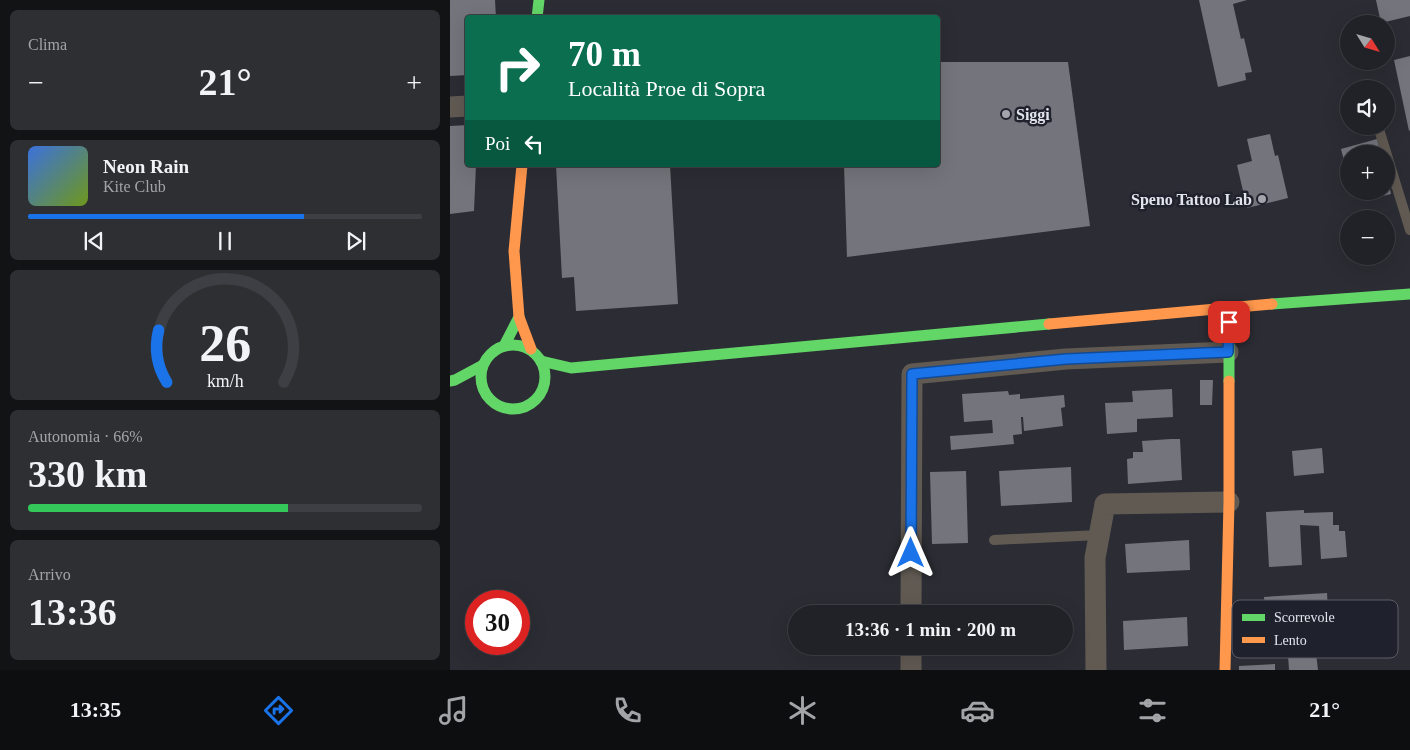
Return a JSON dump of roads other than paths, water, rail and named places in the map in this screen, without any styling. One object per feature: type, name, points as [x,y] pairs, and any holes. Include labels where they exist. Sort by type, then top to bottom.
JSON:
[{"type":"main road","points":[[537,15],[539,0]]},
{"type":"main road","points":[[522,167],[514,251],[519,317],[531,350],[541,361],[546,377],[543,390]]},
{"type":"main road","points":[[541,361],[571,368],[1229,307],[1410,294]]},
{"type":"main road","points":[[1225,670],[1229,502],[1229,307]]},
{"type":"main road","points":[[504,346],[519,317]]},
{"type":"main road","points":[[486,394],[481,378],[488,356],[495,350],[514,344],[531,350]]},
{"type":"main road","points":[[453,380],[484,365]]},
{"type":"main road","points":[[453,380],[486,394],[497,405],[513,409],[530,405],[543,390],[571,368]]},
{"type":"street","points":[[450,107],[465,106]]},
{"type":"street","points":[[911,605],[912,374],[1066,359],[1228,352]]},
{"type":"street","points":[[1096,670],[1095,558],[1105,504],[1229,502]]},
{"type":"street","points":[[911,655],[911,670]]},
{"type":"lane","points":[[1381,135],[1410,230]]},
{"type":"lane","points":[[994,540],[1099,535]]},
{"type":"place","name":"Siggi","points":[[1006,114]]},
{"type":"place","name":"Speno Tattoo Lab","points":[[1262,199]]}]
